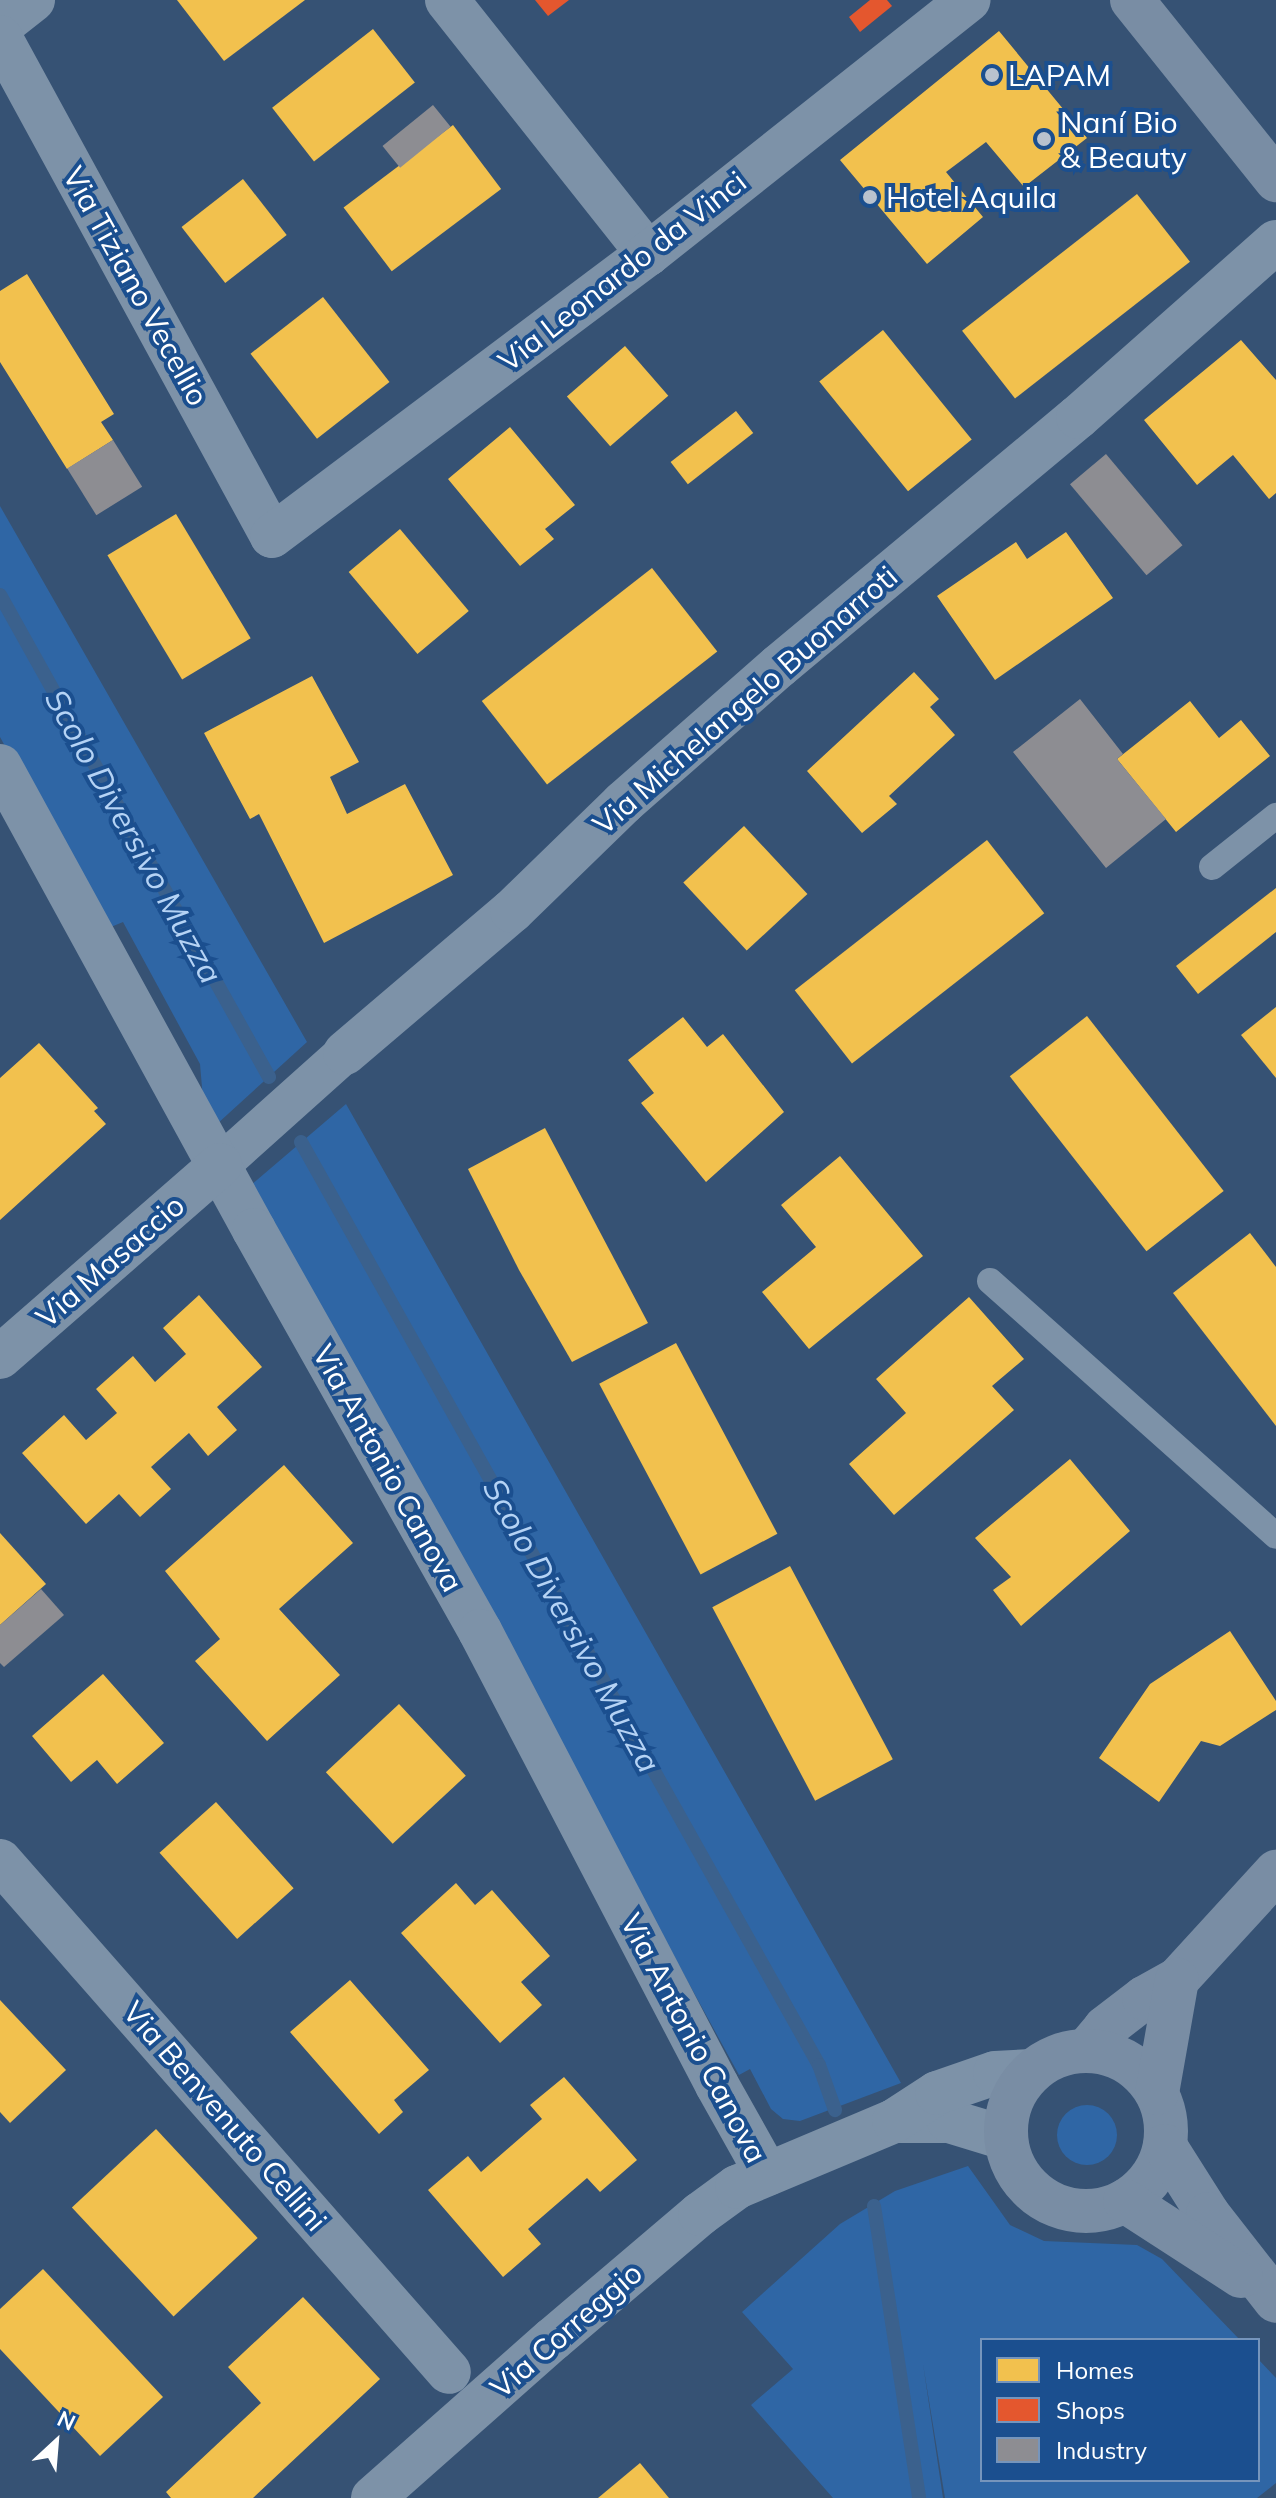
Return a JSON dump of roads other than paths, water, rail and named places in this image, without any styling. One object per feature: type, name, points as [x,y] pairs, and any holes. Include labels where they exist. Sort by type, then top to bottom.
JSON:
[{"type":"main road","points":[[1132,0],[1276,180]]},
{"type":"main road","points":[[1086,2051],[1105,2028],[1144,1998],[1177,1980],[1276,1872]]},
{"type":"main road","points":[[1157,2093],[1177,1980]]},
{"type":"main road","points":[[1086,2051],[1108,2054],[1128,2062],[1145,2076],[1157,2093],[1165,2119],[1165,2146],[1157,2169],[1143,2188],[1125,2201],[1100,2210],[1073,2211],[1048,2202],[1020,2175],[1005,2138],[1007,2113],[1016,2091],[1032,2071],[1050,2061],[1086,2051]]},
{"type":"main road","points":[[1165,2146],[1208,2214],[1274,2299]]},
{"type":"main road","points":[[1125,2201],[1274,2299]]},
{"type":"street","points":[[0,26],[33,0]]},
{"type":"street","points":[[447,0],[648,254]]},
{"type":"street","name":"Via Leonardo da Vinci","points":[[272,536],[648,254],[968,0]]},
{"type":"street","name":"Via Tiziano Vecellio","points":[[0,37],[272,536]]},
{"type":"street","name":"Via Michelangelo Buonarroti","points":[[220,1165],[345,1053],[512,911],[623,803],[779,666],[1078,417],[1276,242]]},
{"type":"street","name":"Via Antonio Canova","points":[[0,766],[480,1631],[717,2085],[767,2174]]},
{"type":"street","name":"Via Masaccio","points":[[0,1357],[220,1165]]},
{"type":"street","name":"Via Benvenuto Cellini","points":[[0,1861],[449,2372]]},
{"type":"street","points":[[894,2121],[937,2093],[995,2073],[1032,2071]]},
{"type":"street","points":[[894,2121],[949,2121],[1005,2138]]},
{"type":"street","name":"Via Correggio","points":[[373,2498],[700,2214],[737,2187],[894,2121]]},
{"type":"lane","points":[[1212,867],[1276,816]]},
{"type":"lane","points":[[990,1281],[1276,1536]]},
{"type":"waterway","name":"Scolo Diversivo Muzza","points":[[0,595],[269,1077]]},
{"type":"waterway","name":"Scolo Diversivo Muzza","points":[[301,1142],[819,2065],[835,2110]]},
{"type":"waterway","name":"Scolo Diversivo Muzza","points":[[874,2206],[919,2498]]},
{"type":"place","name":"LAPAM","points":[[992,75]]},
{"type":"place","name":"Naní Bio & Beauty","points":[[1044,139]]},
{"type":"place","name":"Hotel Aquila","points":[[870,197]]}]
